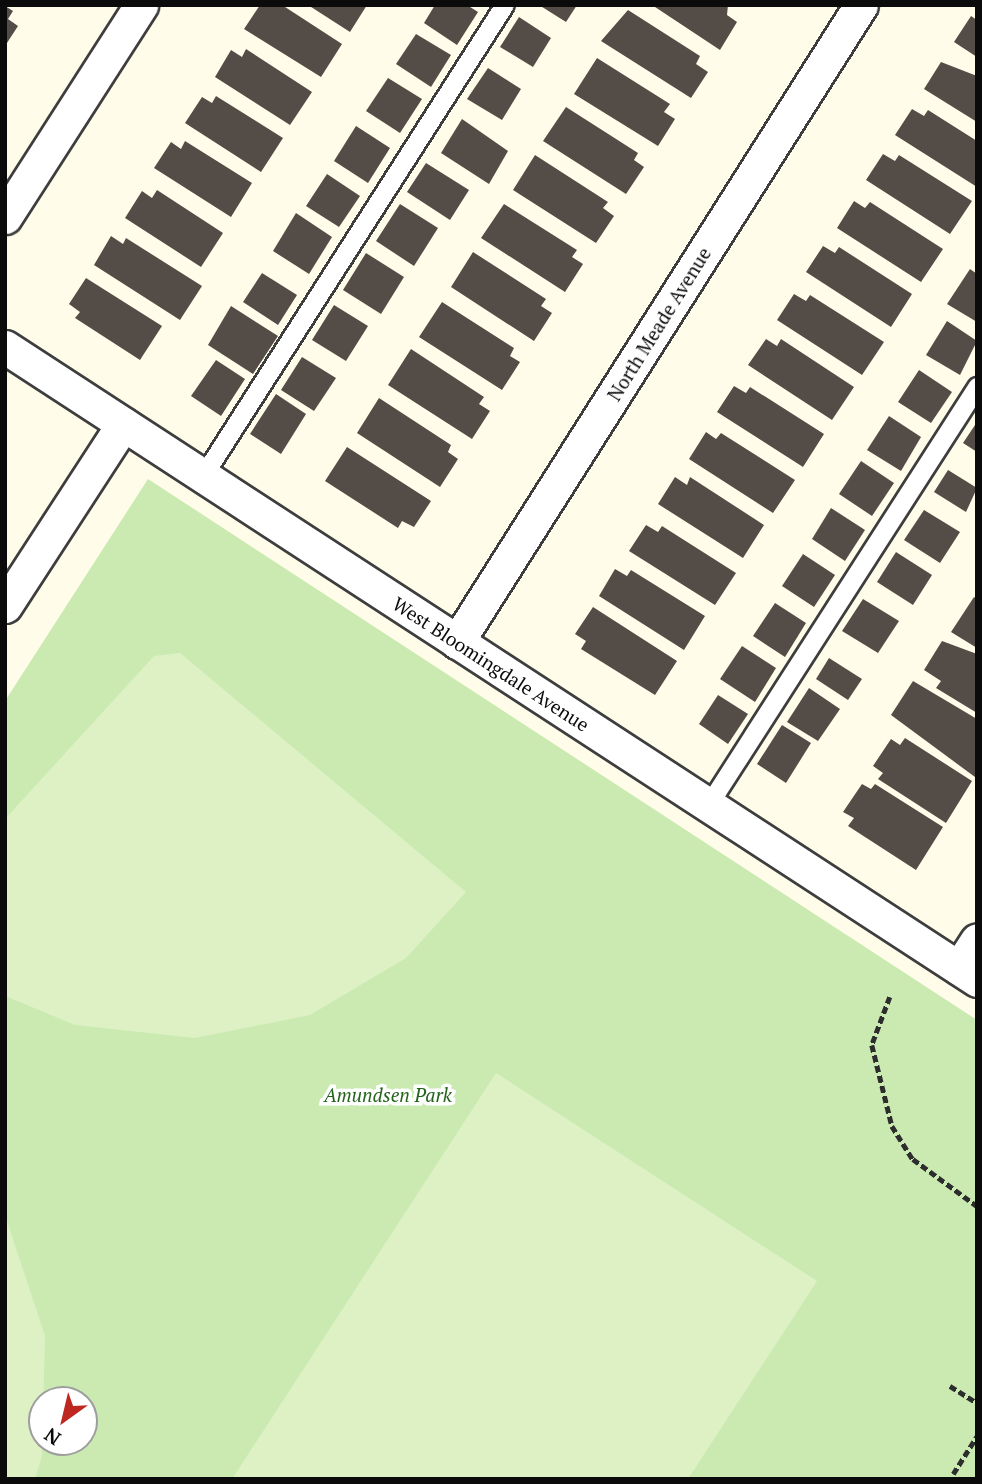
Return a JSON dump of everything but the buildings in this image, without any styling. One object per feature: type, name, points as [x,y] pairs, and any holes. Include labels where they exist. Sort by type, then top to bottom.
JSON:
[{"type":"street","points":[[5,217],[141,5]]},
{"type":"street","name":"North Meade Avenue","points":[[457,642],[861,5]]},
{"type":"street","name":"West Bloomingdale Avenue","points":[[5,347],[968,974]]},
{"type":"street","points":[[5,606],[123,424]]},
{"type":"street","points":[[968,974],[977,940]]},
{"type":"lane","points":[[203,477],[505,5]]},
{"type":"lane","points":[[709,806],[977,387]]},
{"type":"path","points":[[890,997],[872,1045],[892,1126],[913,1159],[977,1206]]},
{"type":"path","points":[[950,1386],[977,1403]]},
{"type":"path","points":[[953,1474],[977,1436]]},
{"type":"green space","name":"Amundsen Park","points":[[148,479],[977,1020],[977,1479],[5,1479],[5,701]]},
{"type":"green space","points":[[180,653],[466,892],[406,958],[310,1015],[195,1038],[75,1025],[5,996],[5,819],[154,656]]},
{"type":"green space","points":[[496,1073],[817,1281],[688,1479],[232,1479]]},
{"type":"green space","points":[[5,1215],[45,1336],[44,1386],[28,1386],[28,1456],[42,1456],[35,1479],[5,1479]]}]
